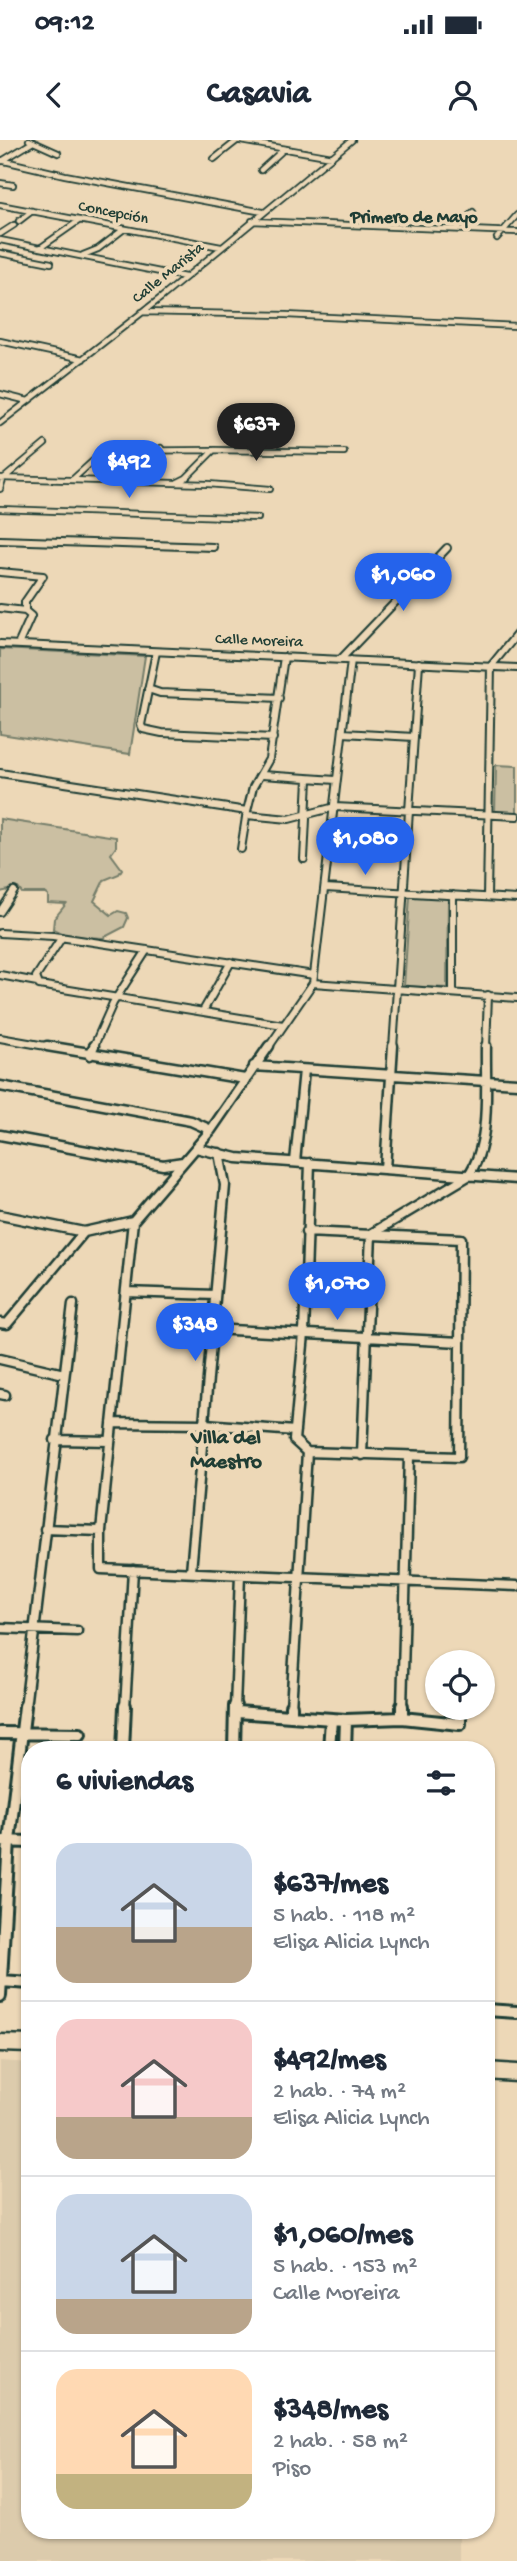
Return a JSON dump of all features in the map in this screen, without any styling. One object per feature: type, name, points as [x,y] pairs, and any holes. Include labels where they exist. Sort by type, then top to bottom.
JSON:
[{"type":"main road","points":[[0,2043],[21,2044]]},
{"type":"main road","points":[[495,2072],[517,2073]]},
{"type":"street","points":[[214,159],[236,140],[331,157]]},
{"type":"street","name":"Calle Marista","points":[[0,423],[142,312],[352,140]]},
{"type":"street","points":[[1,161],[31,141],[58,153]]},
{"type":"street","points":[[261,170],[284,149]]},
{"type":"street","points":[[1,161],[263,212]]},
{"type":"street","points":[[0,183],[13,185]]},
{"type":"street","name":"Concepción","points":[[0,205],[221,247]]},
{"type":"street","points":[[19,220],[32,211]]},
{"type":"street","points":[[456,229],[473,212]]},
{"type":"street","points":[[497,238],[517,215]]},
{"type":"street","points":[[40,248],[80,220]]},
{"type":"street","points":[[252,221],[517,232]]},
{"type":"street","points":[[0,234],[14,225]]},
{"type":"street","points":[[80,256],[98,249],[124,229]]},
{"type":"street","points":[[0,240],[185,277]]},
{"type":"street","points":[[0,253],[51,263]]},
{"type":"street","points":[[142,312],[286,314],[517,326]]},
{"type":"street","points":[[2,342],[83,359]]},
{"type":"street","points":[[0,394],[28,401]]},
{"type":"street","points":[[0,489],[2,478],[45,444]]},
{"type":"street","points":[[72,480],[104,451],[161,448],[344,452]]},
{"type":"street","points":[[128,482],[161,448]]},
{"type":"street","points":[[175,483],[186,478],[214,450]]},
{"type":"street","points":[[2,478],[270,489]]},
{"type":"street","points":[[0,509],[258,518]]},
{"type":"street","points":[[0,540],[214,547]]},
{"type":"street","points":[[340,660],[447,548]]},
{"type":"street","points":[[0,572],[43,576],[25,602],[25,611]]},
{"type":"street","points":[[0,608],[25,611],[31,616],[18,645]]},
{"type":"street","points":[[487,897],[491,666],[517,634]]},
{"type":"street","name":"Calle Moreira","points":[[0,644],[517,668]]},
{"type":"street","points":[[156,652],[141,725],[143,729],[162,733],[273,738]]},
{"type":"street","points":[[241,849],[253,787],[262,775],[273,738],[284,657]]},
{"type":"street","points":[[351,660],[314,979],[211,1130],[133,1222],[101,1531],[101,1569],[517,1587]]},
{"type":"street","points":[[385,1169],[419,663]]},
{"type":"street","points":[[148,689],[160,693],[279,698]]},
{"type":"street","points":[[343,733],[414,737]]},
{"type":"street","points":[[0,773],[289,819],[335,807],[517,816]]},
{"type":"street","points":[[262,775],[336,780]]},
{"type":"street","points":[[304,859],[308,779]]},
{"type":"street","points":[[325,888],[517,899]]},
{"type":"street","points":[[0,912],[14,891]]},
{"type":"street","points":[[453,895],[453,993]]},
{"type":"street","points":[[0,933],[62,937],[231,962],[314,979],[397,989],[517,998]]},
{"type":"street","points":[[37,982],[36,977],[62,937]]},
{"type":"street","points":[[90,1055],[116,997],[147,950]]},
{"type":"street","points":[[203,1011],[231,962]]},
{"type":"street","points":[[0,975],[53,988],[283,1025]]},
{"type":"street","points":[[371,1234],[468,1176],[476,1165],[483,1145],[488,995]]},
{"type":"street","points":[[0,1038],[245,1079]]},
{"type":"street","points":[[254,1066],[517,1083]]},
{"type":"street","points":[[295,1162],[304,1070]]},
{"type":"street","points":[[0,1086],[191,1121],[211,1130]]},
{"type":"street","points":[[0,1135],[163,1165],[183,1163]]},
{"type":"street","points":[[195,1148],[237,1158],[517,1179]]},
{"type":"street","points":[[191,1571],[225,1185],[219,1153]]},
{"type":"street","points":[[306,1232],[461,1239],[459,1457],[307,1452],[294,1440],[304,1334],[306,1232],[310,1163]]},
{"type":"street","points":[[0,1215],[84,1232],[133,1222]]},
{"type":"street","points":[[0,1322],[7,1324],[84,1232]]},
{"type":"street","points":[[362,1455],[371,1234]]},
{"type":"street","points":[[126,1292],[215,1295]]},
{"type":"street","points":[[0,1996],[5,1841],[22,1734],[73,1304]]},
{"type":"street","points":[[212,1329],[460,1342]]},
{"type":"street","points":[[0,1359],[64,1374]]},
{"type":"street","points":[[112,1423],[205,1424],[295,1431]]},
{"type":"street","points":[[55,1440],[110,1441]]},
{"type":"street","points":[[291,1714],[307,1452]]},
{"type":"street","points":[[402,1718],[409,1457]]},
{"type":"street","points":[[45,1529],[101,1531]]},
{"type":"street","points":[[124,1741],[133,1570]]},
{"type":"street","points":[[235,1741],[240,1575]]},
{"type":"street","points":[[0,1628],[77,1631]]},
{"type":"street","points":[[237,1712],[346,1720],[402,1718],[460,1724],[460,1720]]},
{"type":"street","points":[[330,1741],[331,1718]]},
{"type":"street","points":[[345,1741],[346,1720]]},
{"type":"street","points":[[0,1733],[80,1734]]},
{"type":"street","points":[[1,1981],[21,1982]]},
{"type":"street","points":[[495,2011],[517,2012]]},
{"type":"shaded area","points":[[0,649],[145,656],[130,754],[0,734]]},
{"type":"shaded area","points":[[496,765],[517,766],[517,814],[495,813]]},
{"type":"shaded area","points":[[0,819],[116,837],[116,847],[111,854],[122,869],[119,874],[104,880],[94,901],[111,915],[118,911],[126,913],[128,918],[124,927],[103,938],[67,936],[53,929],[54,919],[66,904],[48,903],[48,895],[45,893],[22,893],[18,888],[0,892]]},
{"type":"shaded area","points":[[410,896],[448,898],[447,988],[404,986]]},
{"type":"shaded area","points":[[0,2061],[21,2062],[21,2539],[459,2539],[459,2561],[0,2561]]},
{"type":"district","name":"Primero de Mayo","points":[[414,218]]},
{"type":"district","name":"Villa del Maestro","points":[[226,1451]]}]
